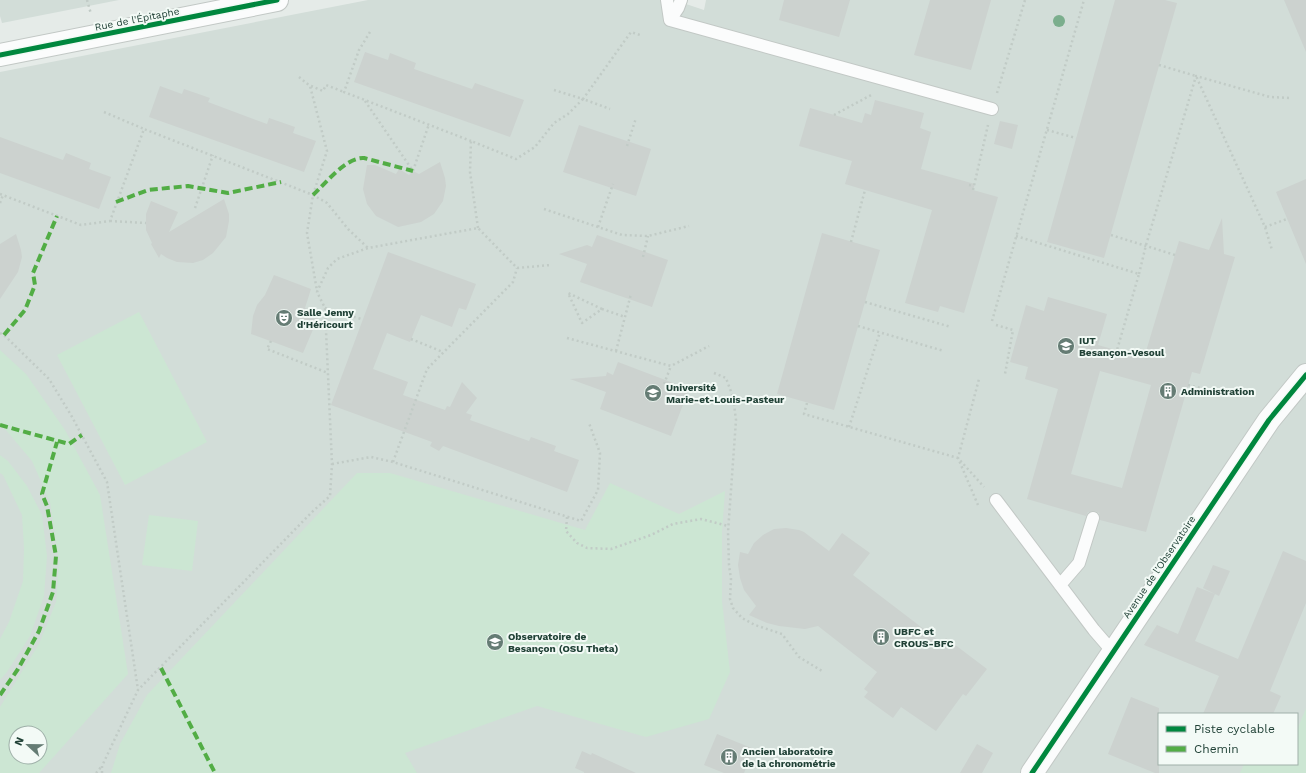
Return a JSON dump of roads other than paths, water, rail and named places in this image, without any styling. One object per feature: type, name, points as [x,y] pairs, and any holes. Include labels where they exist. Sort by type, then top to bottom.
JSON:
[{"type":"street","name":"Rue de l'Épitaphe","points":[[0,55],[277,0]]},
{"type":"street","name":"Avenue de l'Observatoire","points":[[1032,773],[1268,420],[1306,375]]},
{"type":"lane","points":[[667,0],[670,20]]},
{"type":"lane","points":[[670,20],[678,8],[681,0]]},
{"type":"lane","points":[[670,20],[992,109]]},
{"type":"lane","points":[[996,500],[1113,652]]},
{"type":"lane","points":[[1060,585],[1079,563],[1093,518]]},
{"type":"place","name":"Salle Jenny d'Héricourt","points":[[284,318]]},
{"type":"place","name":"IUT Besançon-Vesoul","points":[[1066,346]]},
{"type":"place","name":"Administration","points":[[1168,391]]},
{"type":"place","name":"Université Marie-et-Louis-Pasteur","points":[[653,393]]},
{"type":"place","name":"UBFC et CROUS-BFC","points":[[881,637]]},
{"type":"place","name":"Observatoire de Besançon (OSU Theta)","points":[[495,642]]},
{"type":"place","name":"Ancien laboratoire de la chronométrie","points":[[729,757]]}]
